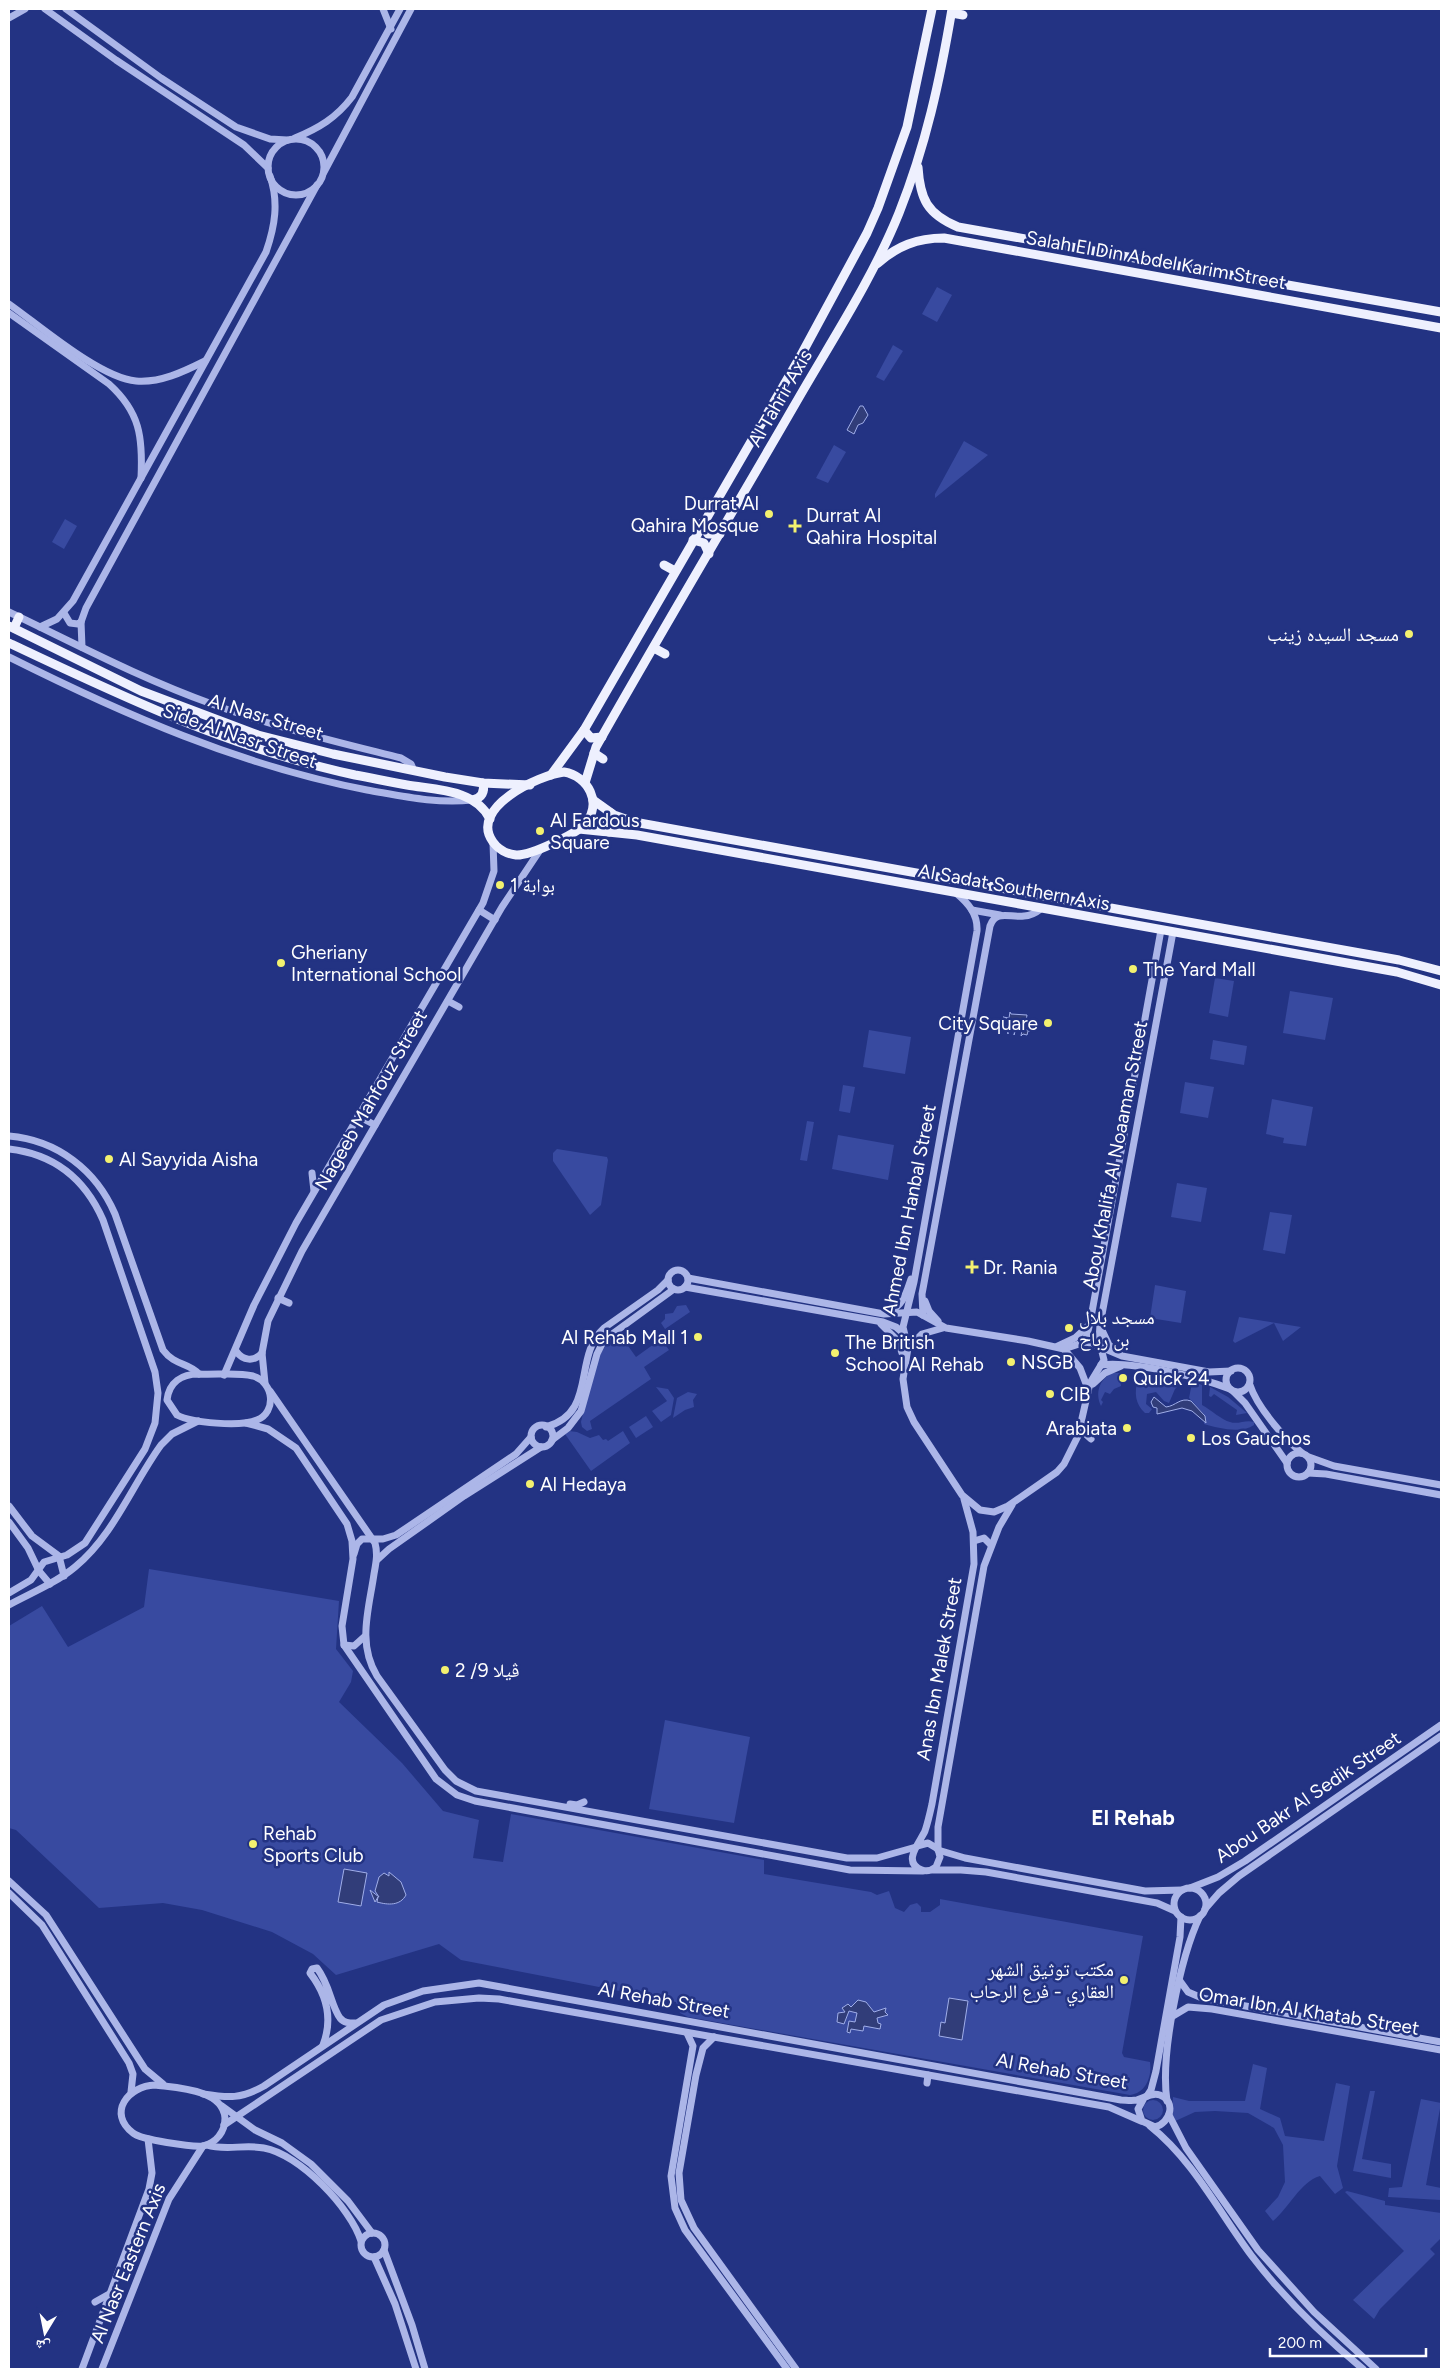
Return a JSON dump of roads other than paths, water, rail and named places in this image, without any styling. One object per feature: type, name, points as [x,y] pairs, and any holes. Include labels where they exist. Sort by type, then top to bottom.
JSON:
[{"type":"main road","name":"Al Tahrir Axis","points":[[550,775],[584,730],[855,257],[878,208],[907,127],[932,9]]},
{"type":"main road","name":"Al Tahrir Axis","points":[[585,782],[602,737],[873,268],[898,214],[917,162],[935,103],[952,11]]},
{"type":"main road","points":[[952,11],[963,15]]},
{"type":"main road","name":"Salah El Din Abdel Karim Street","points":[[917,162],[919,189],[925,202],[933,212],[951,224],[1441,312]]},
{"type":"main road","name":"Salah El Din Abdel Karim Street","points":[[873,268],[887,255],[907,244],[928,238],[944,238],[1441,328]]},
{"type":"main road","points":[[1158,277],[1160,263]]},
{"type":"main road","points":[[1311,305],[1314,290]]},
{"type":"main road","points":[[702,524],[708,534],[720,534]]},
{"type":"main road","points":[[693,540],[704,543],[709,554]]},
{"type":"main road","points":[[664,565],[675,571]]},
{"type":"main road","points":[[11,627],[19,617]]},
{"type":"main road","name":"Al Nasr Street","points":[[11,627],[141,690],[210,718],[295,744],[414,771],[483,783],[530,784]]},
{"type":"main road","name":"Al Nasr Street","points":[[9,642],[134,703],[229,740],[321,767],[389,782],[450,792],[473,800],[486,811],[490,819]]},
{"type":"main road","points":[[654,648],[664,654]]},
{"type":"main road","points":[[584,730],[591,738],[602,737]]},
{"type":"main road","points":[[594,754],[602,759]]},
{"type":"main road","points":[[571,774],[585,782],[593,800],[590,817],[579,829],[531,853],[517,855],[504,851],[493,842],[489,834],[490,819],[494,810],[504,798],[550,775],[571,774]]},
{"type":"main road","points":[[473,800],[484,792],[483,783]]},
{"type":"main road","name":"Al Sadat Southern Axis","points":[[593,800],[611,812],[634,822],[1399,960],[1441,971]]},
{"type":"main road","points":[[609,832],[607,820],[611,812]]},
{"type":"main road","name":"Al Sadat Southern Axis","points":[[579,829],[636,835],[1397,972],[1441,985]]},
{"type":"street","points":[[9,18],[25,9]]},
{"type":"street","points":[[45,9],[140,77],[244,145],[269,172],[278,188],[291,194],[306,193],[318,185]]},
{"type":"street","points":[[66,9],[160,78],[236,127],[270,139],[301,139],[314,146],[323,158],[324,172]]},
{"type":"street","points":[[382,9],[390,28],[398,33]]},
{"type":"street","points":[[40,627],[64,613],[73,601],[266,252],[270,240],[275,201],[268,161],[275,148],[290,139],[331,121],[342,109],[352,97],[400,9]]},
{"type":"street","points":[[82,647],[81,622],[86,608],[318,185],[411,9]]},
{"type":"street","points":[[9,304],[96,365],[124,379],[142,381],[163,378],[205,361]]},
{"type":"street","points":[[9,313],[109,384],[122,396],[131,409],[139,428],[142,449],[140,481]]},
{"type":"street","name":"Side Al Nasr Street","points":[[9,612],[148,678],[213,705],[278,726],[402,758],[411,764],[414,771]]},
{"type":"street","points":[[64,613],[70,623],[78,624],[81,622]]},
{"type":"street","name":"Side Al Nasr Street","points":[[9,657],[85,694],[152,723],[280,769],[348,786],[433,801],[473,800]]},
{"type":"street","name":"Nageeb Mahfouz Street","points":[[224,1375],[268,1275],[314,1191],[479,910],[492,882],[495,861],[493,842]]},
{"type":"street","name":"Nageeb Mahfouz Street","points":[[265,1383],[262,1353],[268,1320],[306,1244],[494,920],[524,870],[543,847]]},
{"type":"street","name":"Ahmed Ibn Hanbal Street","points":[[956,893],[972,910],[977,924],[975,942],[967,967],[918,1265],[905,1313],[903,1332],[908,1348],[905,1363],[904,1396],[911,1417],[962,1495],[973,1506],[987,1512],[1001,1509],[1014,1502]]},
{"type":"street","points":[[972,910],[1000,915],[1027,916],[1042,908]]},
{"type":"street","points":[[479,910],[494,920]]},
{"type":"street","name":"Ahmed Ibn Hanbal Street","points":[[923,1315],[922,1294],[986,944],[990,926],[994,918],[1000,915]]},
{"type":"street","points":[[977,924],[990,926]]},
{"type":"street","name":"Abou Khalifa Al Noaaman Street","points":[[1085,1342],[1090,1324],[1122,1148],[1154,969],[1152,965],[1159,929]]},
{"type":"street","name":"Abou Khalifa Al Noaaman Street","points":[[1101,1365],[1104,1356],[1100,1348],[1102,1313],[1165,975],[1175,932]]},
{"type":"street","points":[[975,942],[986,944]]},
{"type":"street","points":[[1154,969],[1165,975]]},
{"type":"street","points":[[1152,977],[1165,975]]},
{"type":"street","points":[[448,1001],[459,1007]]},
{"type":"street","points":[[945,1108],[952,1113],[956,1111]]},
{"type":"street","points":[[358,1116],[375,1125]]},
{"type":"street","points":[[943,1122],[948,1118],[953,1120],[954,1124]]},
{"type":"street","points":[[9,1136],[35,1140],[55,1148],[81,1166],[95,1180],[115,1214],[163,1350],[172,1361],[191,1367],[199,1374]]},
{"type":"street","points":[[1122,1148],[1132,1151]]},
{"type":"street","points":[[9,1149],[41,1156],[92,1197],[103,1220],[147,1359],[157,1382],[158,1400],[155,1423],[92,1535],[77,1550],[44,1562],[31,1580],[9,1593]]},
{"type":"street","points":[[312,1173],[314,1191]]},
{"type":"street","points":[[884,1314],[895,1309],[904,1300],[918,1265]]},
{"type":"street","points":[[946,1328],[923,1315],[913,1312],[884,1314],[688,1278],[684,1272],[676,1270],[670,1274],[668,1280],[656,1292],[604,1328],[597,1335],[588,1353],[580,1393],[575,1407],[560,1422],[546,1427],[536,1427],[531,1437],[516,1454],[396,1535],[383,1539],[366,1538],[360,1541],[353,1559],[342,1626],[344,1645],[436,1779],[457,1795],[474,1801],[850,1870],[961,1870],[1157,1903],[1176,1910]]},
{"type":"street","points":[[685,1287],[688,1278]]},
{"type":"street","points":[[668,1280],[674,1289]]},
{"type":"street","points":[[914,1282],[918,1285],[925,1283]]},
{"type":"street","points":[[377,1560],[389,1549],[464,1496],[541,1447],[548,1445],[568,1428],[581,1411],[597,1354],[604,1340],[674,1289],[685,1287],[876,1321],[889,1324],[903,1332]]},
{"type":"street","points":[[922,1294],[931,1315],[946,1328]]},
{"type":"street","points":[[278,1298],[289,1303]]},
{"type":"street","points":[[1092,1311],[1102,1313]]},
{"type":"street","points":[[876,1321],[889,1330],[898,1342],[905,1363]]},
{"type":"street","points":[[1060,1348],[1075,1338],[1090,1324]]},
{"type":"street","points":[[1100,1325],[1110,1345],[1128,1361]]},
{"type":"street","points":[[908,1348],[922,1334],[934,1329],[946,1328],[1060,1348],[1085,1342],[1128,1361],[1194,1377],[1232,1390],[1242,1392],[1250,1385]]},
{"type":"street","points":[[1060,1348],[1080,1368],[1088,1390]]},
{"type":"street","points":[[236,1351],[243,1358],[249,1360],[259,1357],[262,1353]]},
{"type":"street","points":[[1088,1390],[1105,1373],[1128,1361]]},
{"type":"street","points":[[1014,1502],[1064,1464],[1075,1446],[1088,1390],[1093,1377],[1101,1365],[1128,1361],[1209,1372],[1231,1371],[1238,1368],[1246,1371],[1250,1378],[1250,1385],[1254,1395],[1281,1431],[1305,1455],[1311,1465],[1308,1473],[1303,1477],[1295,1477],[1289,1473],[1286,1463],[1245,1402],[1232,1390],[1226,1379],[1231,1371]]},
{"type":"street","points":[[353,1559],[352,1541],[347,1524],[304,1456],[278,1434],[246,1423],[198,1421],[177,1415],[167,1400],[170,1388],[176,1379],[186,1375],[224,1375],[255,1377],[265,1383],[373,1538],[377,1549],[377,1560],[365,1637],[367,1653],[373,1668],[440,1764],[456,1781],[476,1792],[847,1858],[864,1859],[884,1856],[928,1843],[938,1849],[963,1858],[1145,1891],[1190,1888],[1201,1892],[1206,1903],[1206,1909],[1200,1916],[1186,1951],[1165,2069],[1169,2115],[1186,2148],[1258,2250],[1319,2318],[1376,2369]]},
{"type":"street","points":[[246,1423],[257,1420],[267,1411],[271,1398],[270,1391]]},
{"type":"street","points":[[158,1400],[167,1400]]},
{"type":"street","points":[[9,1605],[64,1576],[83,1560],[99,1543],[161,1445],[172,1434],[198,1421]]},
{"type":"street","points":[[546,1427],[552,1432],[552,1440]]},
{"type":"street","points":[[1080,1429],[1091,1439]]},
{"type":"street","points":[[531,1437],[535,1445],[541,1447]]},
{"type":"street","points":[[1286,1463],[1290,1456],[1305,1455],[1334,1466],[1441,1485]]},
{"type":"street","points":[[1308,1473],[1326,1474],[1441,1495]]},
{"type":"street","name":"Anas Ibn Malek Street","points":[[916,1846],[927,1825],[972,1579],[974,1541],[962,1495]]},
{"type":"street","name":"Anas Ibn Malek Street","points":[[938,1849],[938,1827],[983,1574],[991,1545],[1003,1518],[1014,1502]]},
{"type":"street","points":[[9,1506],[32,1536],[59,1556],[64,1576]]},
{"type":"street","points":[[9,1522],[24,1542],[39,1571],[50,1584]]},
{"type":"street","points":[[24,1542],[32,1536]]},
{"type":"street","points":[[974,1541],[984,1538],[991,1545]]},
{"type":"street","points":[[344,1645],[354,1646],[365,1637]]},
{"type":"street","name":"Abou Bakr Al Sedik Street","points":[[1190,1888],[1218,1878],[1239,1865],[1441,1725]]},
{"type":"street","name":"Abou Bakr Al Sedik Street","points":[[1206,1909],[1219,1893],[1239,1876],[1441,1736]]},
{"type":"street","points":[[474,1801],[476,1792]]},
{"type":"street","points":[[562,1807],[568,1804],[579,1805],[584,1802]]},
{"type":"street","points":[[927,1825],[932,1830],[938,1827]]},
{"type":"street","points":[[916,1846],[912,1854],[912,1861],[916,1867],[926,1871],[936,1867],[940,1860],[938,1849]]},
{"type":"street","points":[[884,1856],[890,1862],[887,1870]]},
{"type":"street","points":[[961,1870],[960,1862],[963,1858]]},
{"type":"street","points":[[9,1881],[46,1915],[144,2069],[168,2087]]},
{"type":"street","points":[[1182,1890],[1174,1902],[1176,1910],[1181,1917],[1188,1920],[1200,1916]]},
{"type":"street","points":[[9,1893],[42,1925],[131,2068],[133,2080],[130,2092],[123,2106],[124,2121],[133,2134],[148,2140],[222,2148],[249,2146],[264,2148],[282,2155],[308,2173],[331,2195],[352,2220],[361,2241],[363,2252],[374,2257],[386,2279],[396,2304],[416,2369]]},
{"type":"street","name":"Al Rehab Street","points":[[203,2094],[240,2097],[274,2079],[384,2005],[408,1995],[447,1987],[479,1984],[1121,2100],[1131,2100],[1145,2097],[1156,2071],[1180,1936],[1181,1917]]},
{"type":"street","points":[[323,2045],[328,2031],[328,2008],[322,1991],[310,1973],[312,1969],[317,1968],[324,1978],[340,2018],[347,2023],[355,2023]]},
{"type":"street","name":"Omar Ibn Al Khatab Street","points":[[1180,1981],[1188,1992],[1202,1998],[1441,2042]]},
{"type":"street","points":[[479,1984],[479,1998]]},
{"type":"street","name":"Al Rehab Street","points":[[224,2125],[381,2020],[426,2004],[479,1998],[582,2014],[853,2062],[927,2079],[1109,2107],[1142,2121]]},
{"type":"street","name":"Omar Ibn Al Khatab Street","points":[[1173,2016],[1188,2007],[1212,2008],[1441,2050]]},
{"type":"street","points":[[580,2022],[582,2014]]},
{"type":"street","points":[[107,2029],[116,2024]]},
{"type":"street","points":[[687,2033],[693,2046],[692,2074],[679,2174],[683,2206],[694,2228],[773,2336],[790,2355],[796,2369]]},
{"type":"street","points":[[714,2037],[703,2048],[692,2074],[671,2176],[675,2208],[685,2230],[787,2369]]},
{"type":"street","points":[[853,2062],[855,2051]]},
{"type":"street","points":[[274,2079],[280,2088]]},
{"type":"street","points":[[130,2092],[148,2085],[168,2087],[210,2096],[255,2130],[282,2143],[311,2164],[336,2188],[372,2233],[383,2238],[385,2243],[384,2250],[412,2325],[425,2369]]},
{"type":"street","points":[[1167,2101],[1156,2094],[1145,2097],[1138,2109],[1142,2121],[1150,2126],[1177,2152],[1251,2255],[1307,2319],[1363,2369]]},
{"type":"street","points":[[221,2105],[224,2114],[224,2125]]},
{"type":"street","points":[[1150,2126],[1164,2123],[1169,2115]]},
{"type":"street","name":"Al Nasr Eastern Axis","points":[[102,2369],[169,2199],[205,2145],[218,2137],[224,2125]]},
{"type":"street","name":"Al Nasr Eastern Axis","points":[[82,2369],[150,2189],[152,2173],[148,2140]]},
{"type":"street","points":[[361,2241],[372,2233]]},
{"type":"street","points":[[374,2257],[384,2250]]},
{"type":"street","points":[[1251,2255],[1258,2250]]},
{"type":"street","points":[[95,2302],[111,2293]]},
{"type":"street","points":[[766,2340],[773,2336]]},
{"type":"place","name":"Durrat Al Qahira Mosque","points":[[769,514]]},
{"type":"place","name":"Durrat Al Qahira Hospital","points":[[795,526]]},
{"type":"place","name":"مسجد السيده زينب","points":[[1409,634]]},
{"type":"place","name":"Al Fardous Square","points":[[540,831]]},
{"type":"place","name":"بوابة 1","points":[[500,885]]},
{"type":"place","name":"Gheriany International School","points":[[281,963]]},
{"type":"place","name":"The Yard Mall","points":[[1133,969]]},
{"type":"place","name":"City Square","points":[[1048,1023]]},
{"type":"place","name":"Al Sayyida Aisha","points":[[109,1159]]},
{"type":"place","name":"Dr. Rania","points":[[972,1267]]},
{"type":"place","name":"مسجد بلال بن رباح","points":[[1069,1328]]},
{"type":"place","name":"Al Rehab Mall 1","points":[[698,1337]]},
{"type":"place","name":"The British School Al Rehab","points":[[835,1353]]},
{"type":"place","name":"NSGB","points":[[1011,1362]]},
{"type":"place","name":"Quick 24","points":[[1123,1378]]},
{"type":"place","name":"CIB","points":[[1050,1394]]},
{"type":"place","name":"Arabiata","points":[[1127,1428]]},
{"type":"place","name":"Los Gauchos","points":[[1191,1438]]},
{"type":"place","name":"Al Hedaya","points":[[530,1484]]},
{"type":"place","name":"ڤيلا 9/ 2","points":[[445,1670]]},
{"type":"place","name":"Rehab Sports Club","points":[[253,1844]]},
{"type":"place","name":"مكتب توثيق الشهر العقاري - فرع الرحاب","points":[[1124,1980]]},
{"type":"district","name":"El Rehab","points":[[1133,1817]]}]
